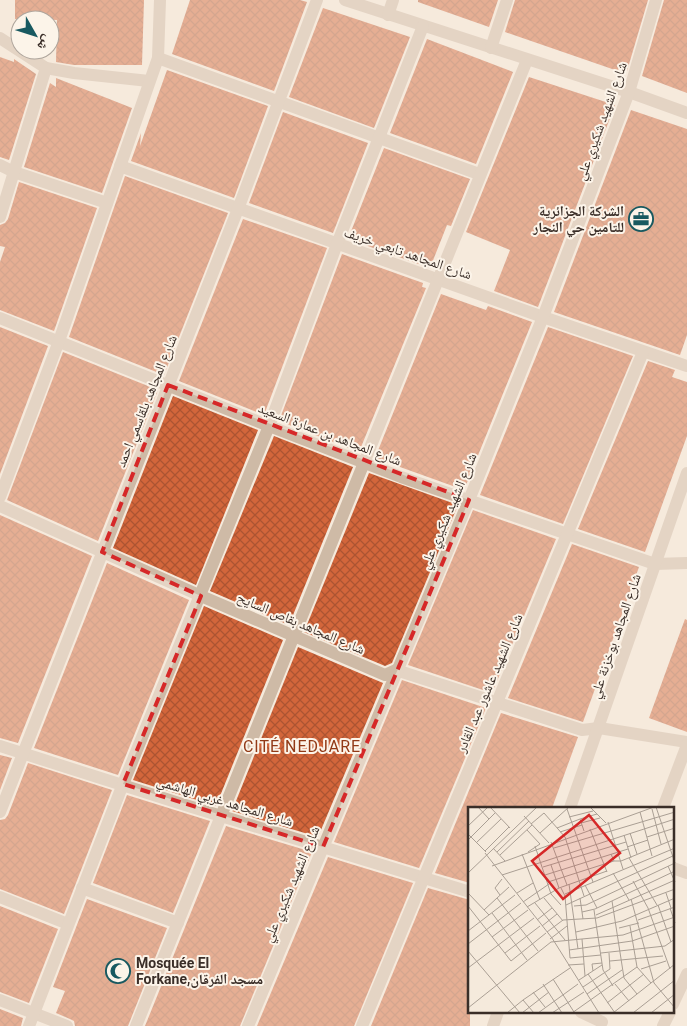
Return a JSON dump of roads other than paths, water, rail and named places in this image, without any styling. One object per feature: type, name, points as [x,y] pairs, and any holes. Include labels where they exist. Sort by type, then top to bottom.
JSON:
[{"type":"street","points":[[0,497],[59,341],[158,58],[160,0]]},
{"type":"street","name":"شارع المجاهد بلقاسمي احمد","points":[[0,812],[238,209],[317,0]]},
{"type":"street","points":[[345,0],[629,92],[687,113]]},
{"type":"street","points":[[388,15],[393,0]]},
{"type":"street","points":[[491,48],[507,0]]},
{"type":"street","name":"شارع الشهيد شكيري علي","points":[[248,1026],[469,500],[543,318],[629,92],[656,0]]},
{"type":"street","points":[[30,1026],[123,784],[269,426],[336,244],[423,26]]},
{"type":"street","points":[[0,38],[46,68],[149,81]]},
{"type":"street","points":[[158,58],[480,174]]},
{"type":"street","points":[[136,1026],[527,60]]},
{"type":"street","points":[[0,217],[46,68]]},
{"type":"street","points":[[0,165],[14,172],[107,203]]},
{"type":"street","name":"شارع المجاهد تابعي خريف","points":[[120,166],[543,318],[687,366]]},
{"type":"street","name":"شارع المجاهد بن عمارة السعيد","points":[[0,318],[401,477],[655,564]]},
{"type":"street","name":"شارع الشهيد عاشور عبد القادر","points":[[362,1026],[643,352]]},
{"type":"street","name":"شارع المجاهد بوخزنة علي","points":[[570,807],[687,473]]},
{"type":"street","name":"شارع المجاهد بقاص السايح","points":[[0,506],[201,596],[385,674],[396,670],[582,730],[599,728],[687,744]]},
{"type":"street","points":[[655,564],[687,563]]},
{"type":"street","points":[[663,807],[687,744]]},
{"type":"street","name":"شارع المجاهد غربي الهاشمي","points":[[0,746],[468,891]]},
{"type":"street","points":[[674,868],[687,873]]},
{"type":"street","points":[[82,888],[178,923]]},
{"type":"street","points":[[0,897],[68,924]]},
{"type":"street","points":[[674,1002],[687,974]]},
{"type":"street","points":[[0,1000],[67,1026]]},
{"type":"street","points":[[586,1014],[603,1020]]},
{"type":"place","name":"الشركة الجزائرية للتامين حي النجار","points":[[641,219]]},
{"type":"place","name":"Mosquée El Forkane,مسجد الفرقان","points":[[118,971]]},
{"type":"district","name":"CITÉ NEDJARE","points":[[302,746]]}]
